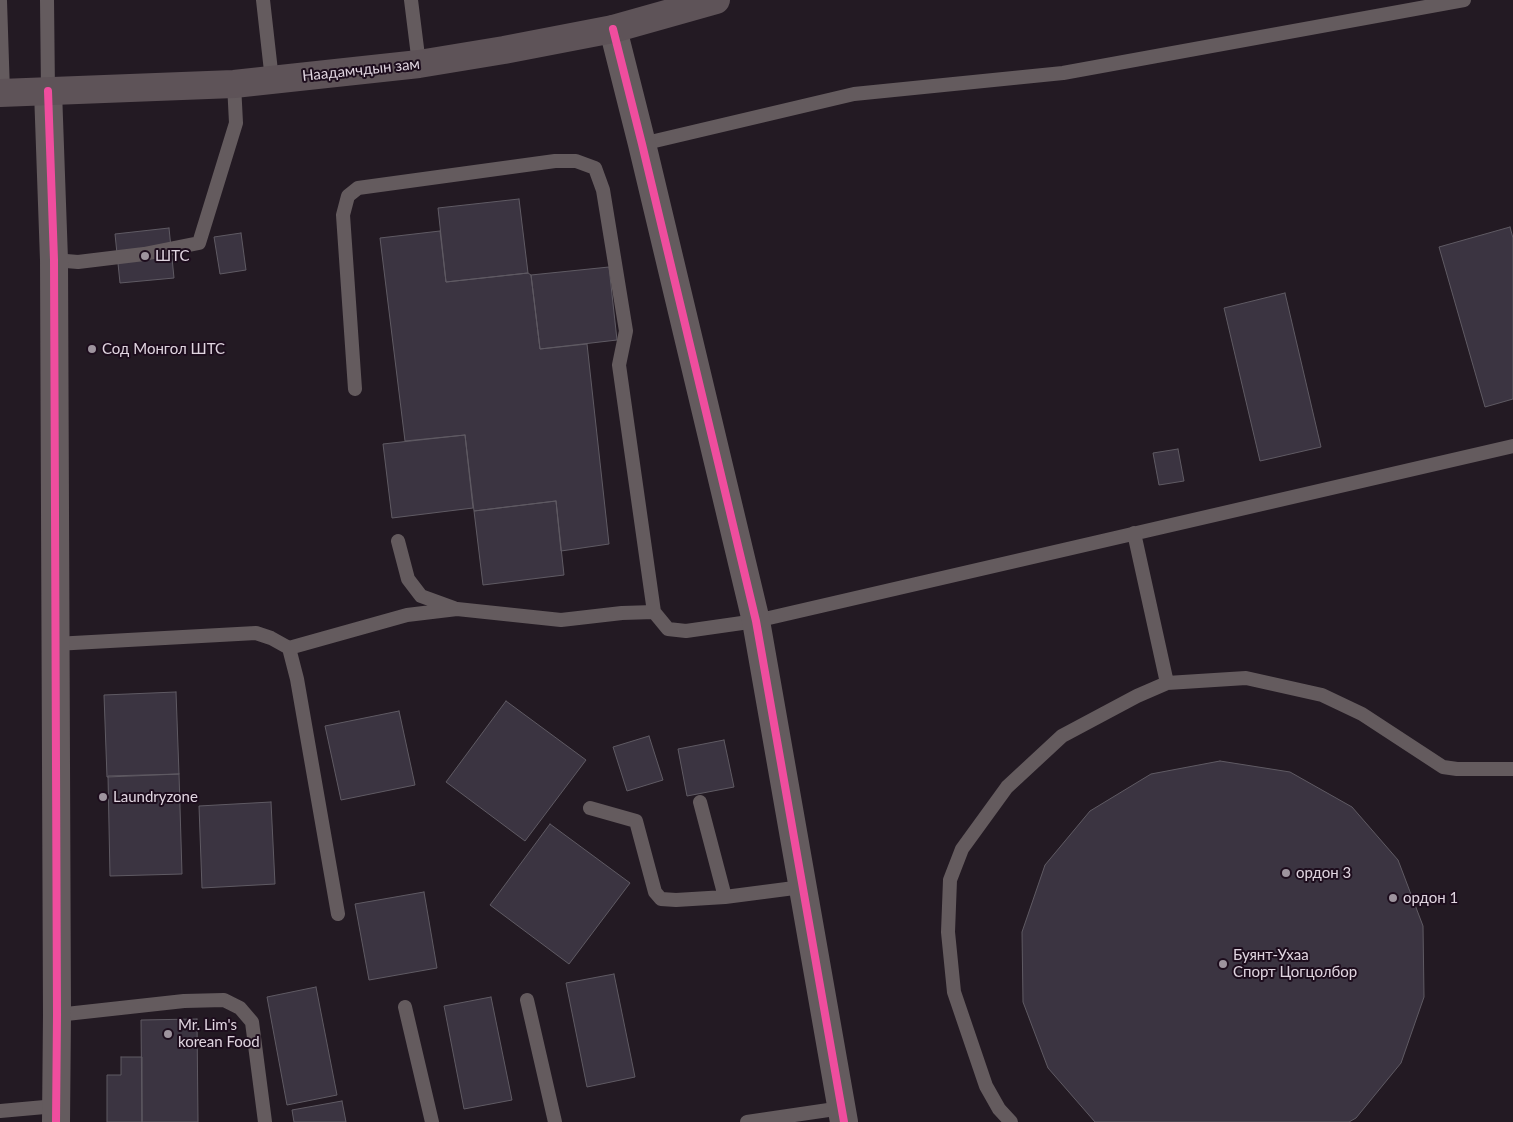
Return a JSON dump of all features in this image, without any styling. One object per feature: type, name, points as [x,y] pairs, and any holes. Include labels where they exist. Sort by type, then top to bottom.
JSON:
[{"type":"main road","name":"Наадамчдын зам","points":[[2,93],[234,84],[419,64],[613,29],[716,0]]},
{"type":"street","points":[[613,29],[756,621],[843,1115]]},
{"type":"street","points":[[48,91],[54,260],[56,1114]]},
{"type":"lane","points":[[47,0],[48,91]]},
{"type":"lane","points":[[263,0],[272,80]]},
{"type":"lane","points":[[411,0],[419,64]]},
{"type":"lane","points":[[642,144],[854,94],[1063,73],[1464,0]]},
{"type":"lane","points":[[0,1],[2,93]]},
{"type":"lane","points":[[54,260],[78,262],[144,254],[199,244],[236,123],[234,84]]},
{"type":"lane","points":[[355,389],[343,215],[348,196],[358,188],[555,161],[576,160],[595,168],[603,190],[626,331],[620,365],[654,612],[668,629],[686,631],[756,621],[1513,446]]},
{"type":"lane","points":[[1134,533],[1167,683]]},
{"type":"lane","points":[[398,541],[408,579],[421,596],[457,609]]},
{"type":"lane","points":[[55,644],[256,633],[271,638],[289,648],[407,615],[457,609],[561,620],[622,613],[654,612]]},
{"type":"lane","points":[[289,648],[297,679],[338,914]]},
{"type":"lane","points":[[1011,1122],[999,1109],[986,1086],[954,992],[948,932],[950,880],[962,849],[1007,787],[1062,736],[1137,696],[1167,683],[1246,678],[1322,695],[1362,714],[1443,767],[1481,770],[1513,769]]},
{"type":"lane","points":[[700,802],[725,897]]},
{"type":"lane","points":[[590,808],[636,821],[656,892],[661,899],[725,897],[802,887]]},
{"type":"lane","points":[[56,1015],[184,1001],[224,1000],[240,1008],[252,1022],[265,1122]]},
{"type":"lane","points":[[527,1000],[555,1122]]},
{"type":"lane","points":[[405,1007],[432,1122]]},
{"type":"lane","points":[[0,1111],[56,1114]]},
{"type":"lane","points":[[747,1122],[843,1115]]},
{"type":"building","points":[[519,199],[528,273],[446,282],[438,208]]},
{"type":"building","points":[[1510,227],[1513,238],[1513,399],[1485,407],[1439,247]]},
{"type":"building","name":"ШТС","points":[[169,228],[174,278],[120,283],[115,234]]},
{"type":"building","points":[[440,231],[446,282],[528,273],[531,275],[540,349],[587,344],[609,544],[561,551],[556,501],[474,511],[465,435],[405,441],[380,238]]},
{"type":"building","points":[[241,233],[246,270],[220,274],[214,237]]},
{"type":"building","points":[[609,267],[617,340],[540,349],[531,275]]},
{"type":"building","points":[[1285,293],[1321,447],[1260,461],[1224,308]]},
{"type":"building","points":[[465,435],[473,508],[392,518],[383,444]]},
{"type":"building","points":[[1178,449],[1184,481],[1159,485],[1153,453]]},
{"type":"building","points":[[556,501],[564,575],[483,585],[474,511]]},
{"type":"building","points":[[176,692],[179,774],[107,777],[104,695]]},
{"type":"building","points":[[506,701],[586,760],[525,841],[446,782]]},
{"type":"building","points":[[399,711],[415,785],[341,800],[325,726]]},
{"type":"building","points":[[649,736],[663,780],[627,791],[613,747]]},
{"type":"building","points":[[724,740],[734,787],[687,796],[678,749]]},
{"type":"building","name":"Буянт-Ухаа Спорт Цогцолбор","points":[[1220,761],[1290,772],[1352,807],[1398,860],[1423,926],[1424,997],[1401,1063],[1356,1118],[1349,1122],[1095,1122],[1048,1068],[1023,1002],[1022,932],[1045,865],[1090,811],[1151,774]]},
{"type":"building","points":[[179,774],[182,874],[110,876],[108,776]]},
{"type":"building","points":[[271,802],[275,884],[202,888],[199,806]]},
{"type":"building","points":[[550,824],[630,883],[569,964],[490,905]]},
{"type":"building","points":[[424,892],[437,968],[369,980],[355,904]]},
{"type":"building","points":[[614,974],[635,1077],[587,1087],[566,983]]},
{"type":"building","points":[[316,987],[337,1095],[287,1105],[267,997]]},
{"type":"building","points":[[491,997],[512,1100],[464,1109],[444,1006]]},
{"type":"building","points":[[197,1019],[198,1122],[142,1122],[141,1020]]},
{"type":"building","points":[[121,1057],[142,1057],[142,1122],[107,1122],[107,1075],[121,1075]]},
{"type":"building","points":[[342,1101],[346,1122],[294,1122],[292,1110]]},
{"type":"cycle path","points":[[613,29],[756,621],[844,1122]]},
{"type":"cycle path","points":[[48,91],[54,260],[56,1122]]},
{"type":"place","name":"ШТС","points":[[145,256]]},
{"type":"place","name":"Сод Монгол ШТС","points":[[92,349]]},
{"type":"place","name":"Laundryzone","points":[[103,797]]},
{"type":"place","name":"ордон 3","points":[[1286,873]]},
{"type":"place","name":"ордон 1","points":[[1393,898]]},
{"type":"place","name":"Буянт-Ухаа Спорт Цогцолбор","points":[[1223,964]]},
{"type":"place","name":"Mr. Lim's korean Food","points":[[168,1034]]}]
